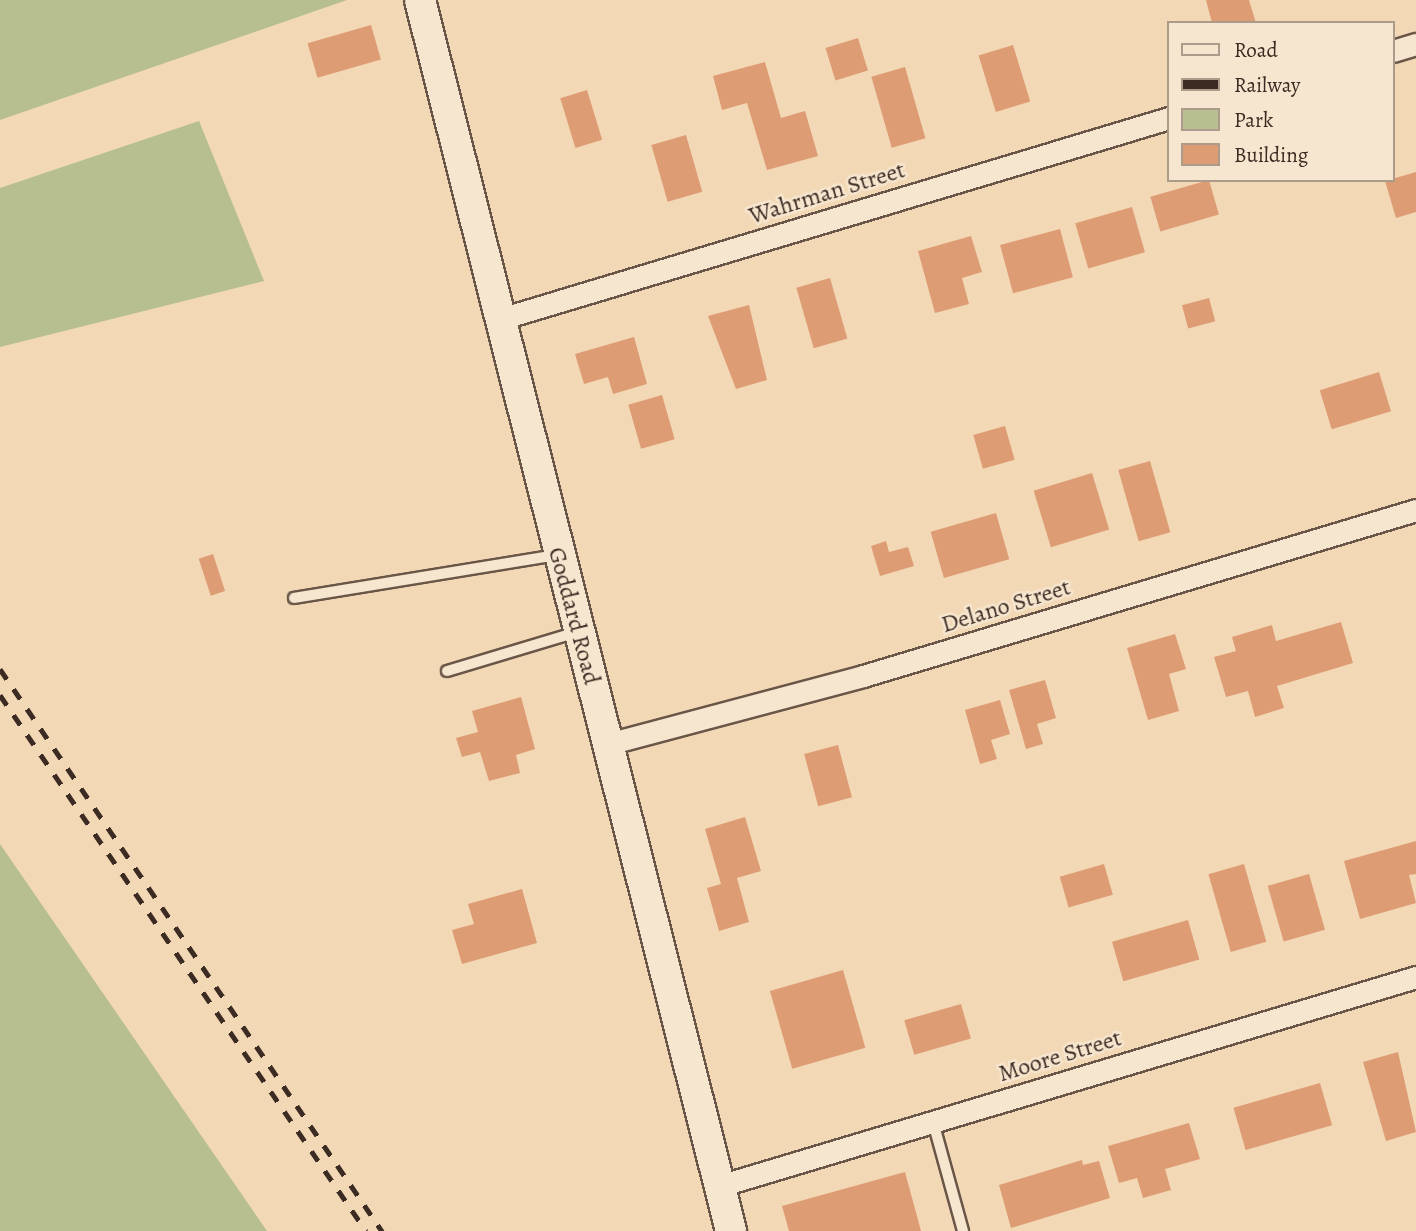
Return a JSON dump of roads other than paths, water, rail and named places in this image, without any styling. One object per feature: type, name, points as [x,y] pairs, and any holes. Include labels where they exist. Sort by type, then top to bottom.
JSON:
[{"type":"main road","name":"Goddard Road","points":[[419,0],[577,632],[608,744],[731,1231]]},
{"type":"street","points":[[1395,50],[1416,44]]},
{"type":"street","name":"Wahrman Street","points":[[500,319],[1168,118]]},
{"type":"street","name":"Delano Street","points":[[608,744],[863,676],[1416,510]]},
{"type":"street","name":"Moore Street","points":[[719,1186],[1416,976]]},
{"type":"lane","points":[[293,598],[558,555]]},
{"type":"lane","points":[[447,671],[577,632]]},
{"type":"lane","points":[[933,1122],[963,1231]]},
{"type":"railway","points":[[0,669],[382,1231]]},
{"type":"railway","points":[[0,695],[366,1231]]}]
